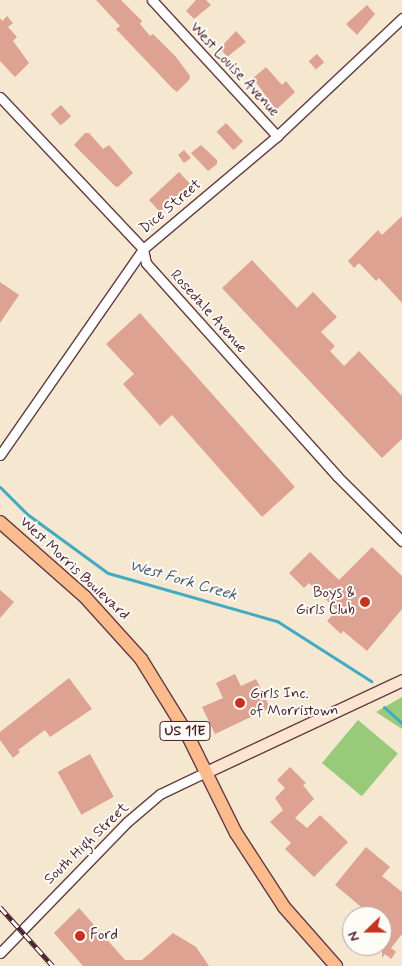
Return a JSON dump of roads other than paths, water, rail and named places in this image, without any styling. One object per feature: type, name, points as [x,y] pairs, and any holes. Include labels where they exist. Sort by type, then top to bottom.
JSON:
[{"type":"main road","name":"West Morris Boulevard","points":[[0,522],[85,597],[130,645],[172,708],[236,833],[284,907],[336,966]]},
{"type":"street","name":"West Louise Avenue","points":[[152,0],[277,136]]},
{"type":"street","name":"Dice Street","points":[[0,455],[143,249],[277,136],[402,18]]},
{"type":"street","name":"Rosedale Avenue","points":[[0,97],[143,249],[146,263],[337,476],[402,542]]},
{"type":"street","points":[[206,772],[402,680]]},
{"type":"street","name":"South High Street","points":[[0,953],[127,822],[160,794],[206,772]]},
{"type":"waterway","name":"West Fork Creek","points":[[0,487],[27,514],[108,573],[277,621],[371,681]]},
{"type":"waterway","name":"West Fork Creek","points":[[384,707],[402,723]]},
{"type":"railway","points":[[0,907],[53,966]]},
{"type":"place","name":"Boys & Girls Club","points":[[365,602]]},
{"type":"place","name":"Girls Inc. of Morristown","points":[[240,703]]},
{"type":"place","name":"Ford","points":[[80,936]]}]
